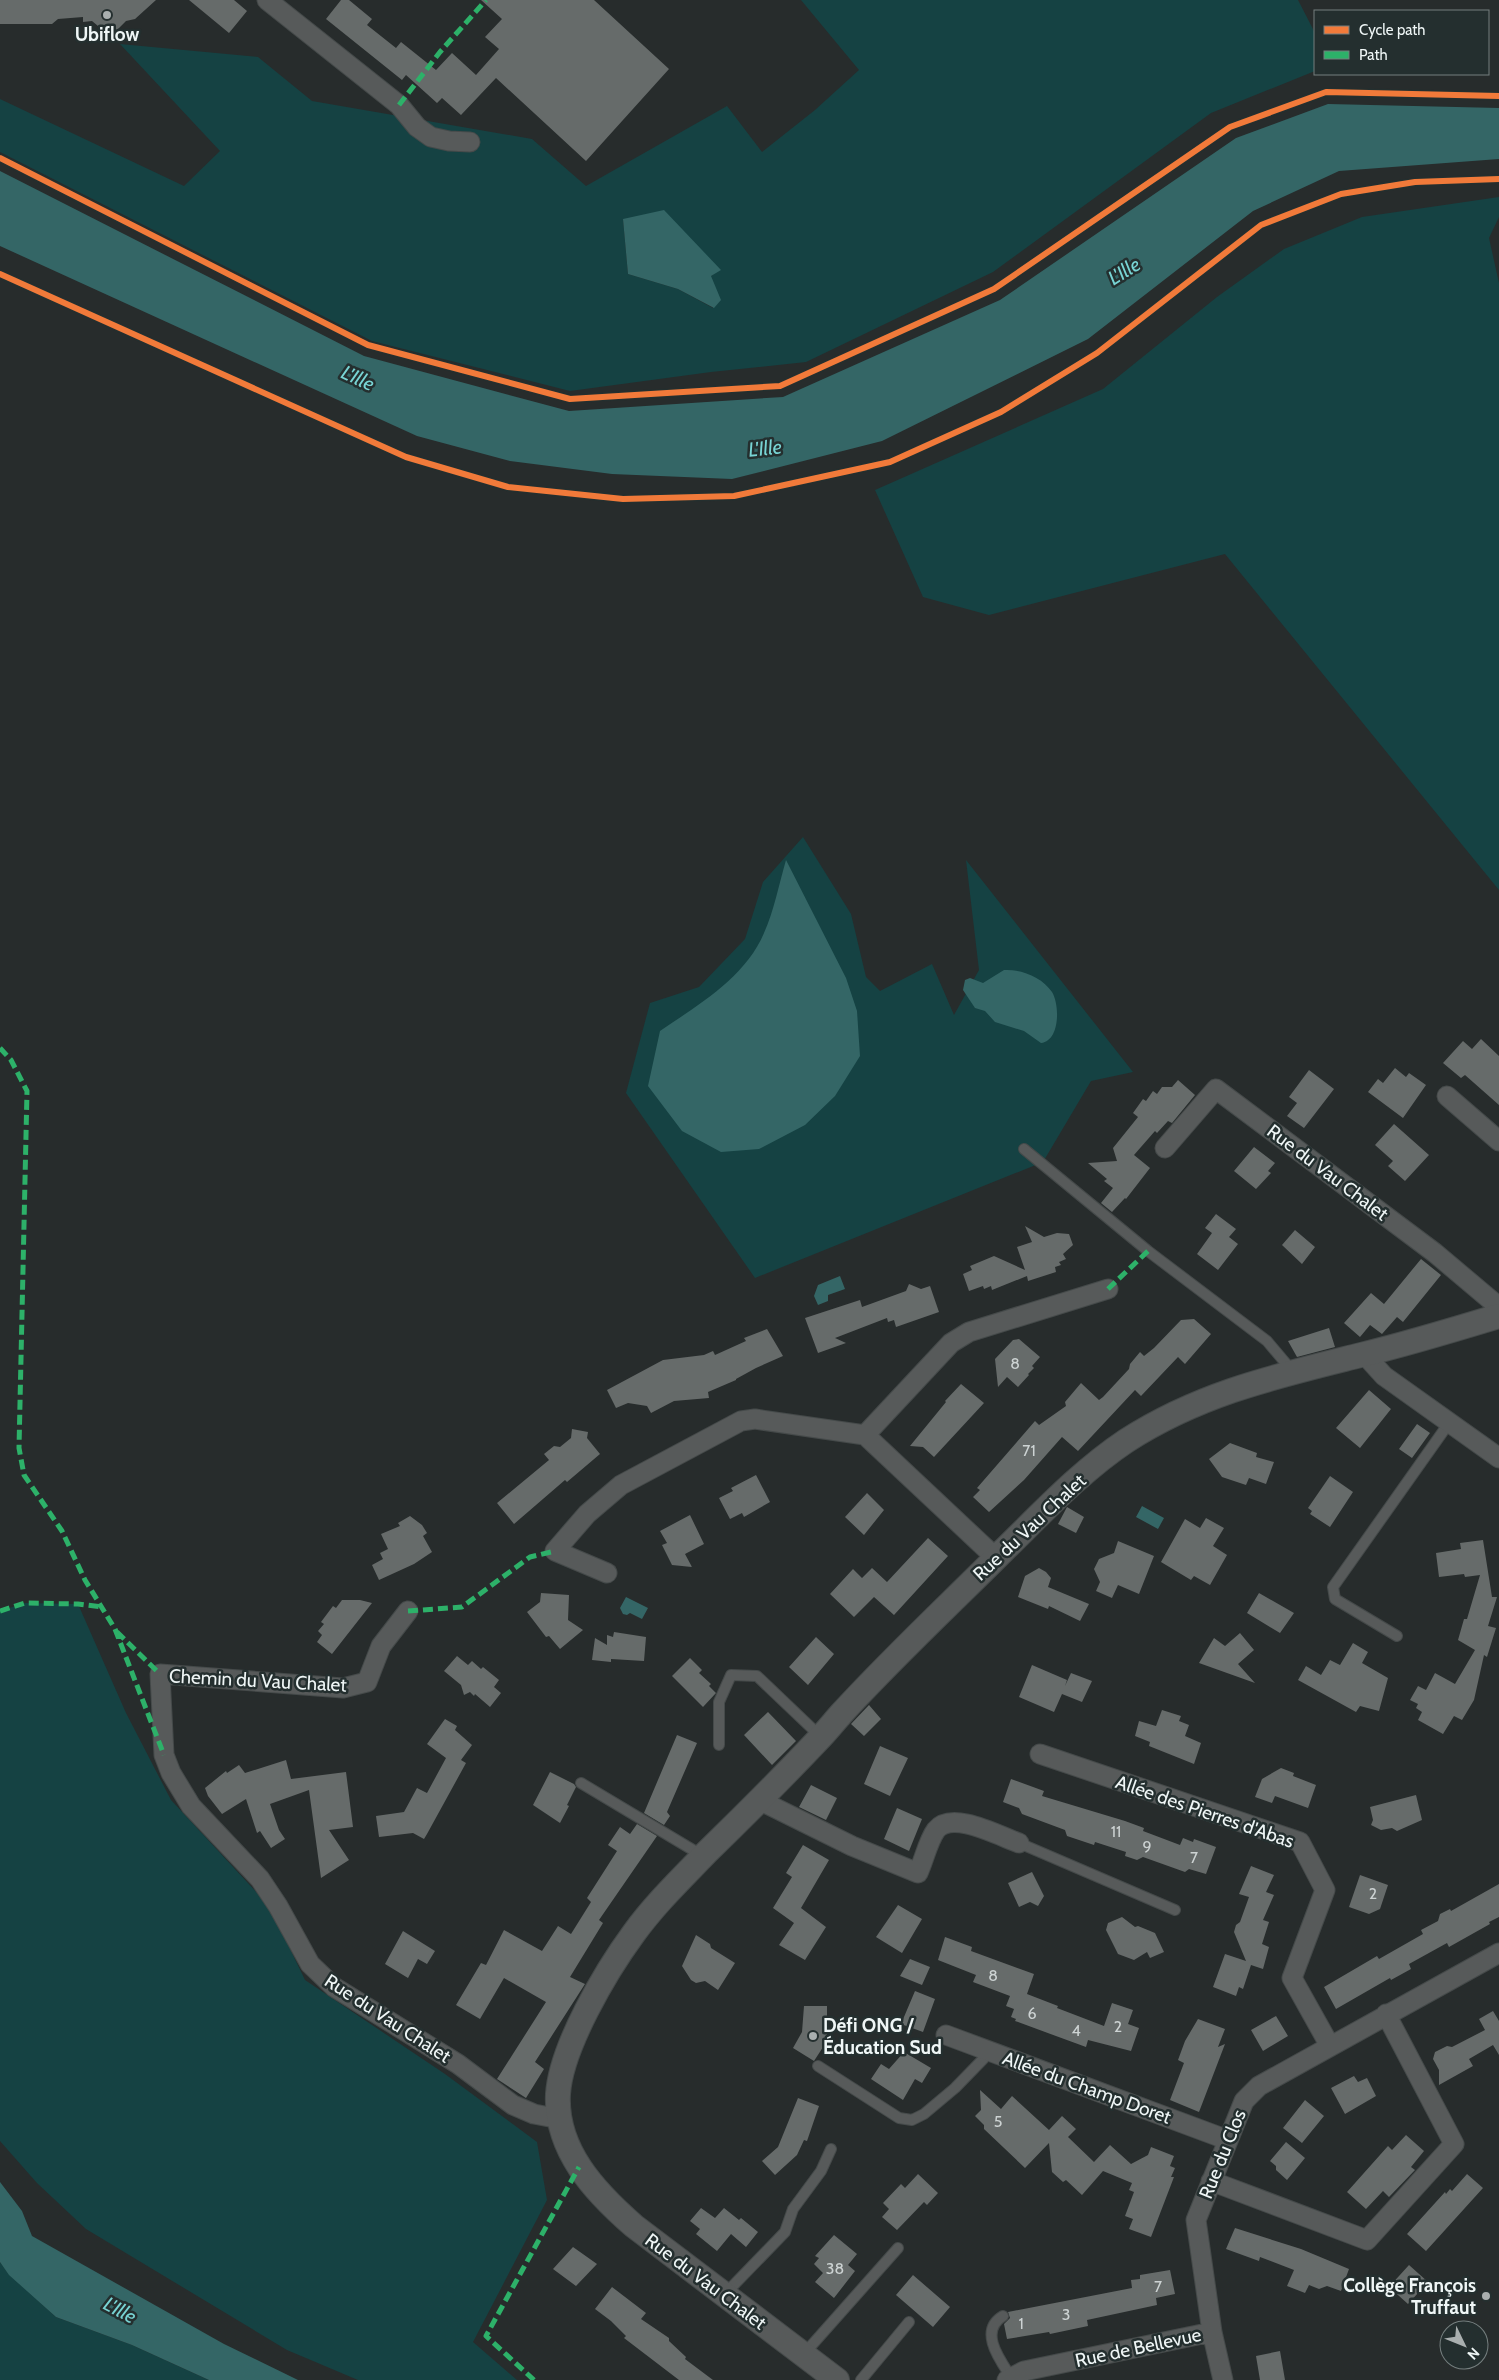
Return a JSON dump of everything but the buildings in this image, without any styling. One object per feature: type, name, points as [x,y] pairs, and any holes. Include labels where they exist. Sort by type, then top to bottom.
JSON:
[{"type":"street","points":[[267,0],[399,105],[417,127],[431,137],[449,141],[470,142]]},
{"type":"street","name":"Rue du Vau Chalet","points":[[1165,1148],[1216,1089],[1435,1253],[1499,1307]]},
{"type":"street","points":[[1447,1096],[1499,1141]]},
{"type":"street","points":[[865,1435],[951,1343],[969,1332],[1108,1288]]},
{"type":"street","name":"Rue du Vau Chalet","points":[[837,2380],[634,2226],[612,2207],[572,2156],[560,2119],[558,2092],[582,2021],[617,1957],[645,1918],[703,1856],[821,1737],[854,1700],[1044,1510],[1101,1460],[1127,1441],[1169,1416],[1217,1394],[1294,1373],[1307,1367],[1364,1354],[1499,1316]]},
{"type":"street","points":[[1364,1354],[1384,1376],[1499,1458]]},
{"type":"street","points":[[606,1573],[555,1551],[587,1514],[611,1492],[645,1471],[747,1419],[768,1420],[865,1435],[996,1558]]},
{"type":"street","name":"Chemin du Vau Chalet","points":[[164,1755],[160,1674],[343,1688],[367,1682],[381,1646],[408,1611]]},
{"type":"street","name":"Allée des Pierres d'Abas","points":[[1040,1754],[1300,1842],[1325,1890],[1292,1978],[1330,2046]]},
{"type":"street","name":"Rue du Vau Chalet","points":[[164,1755],[171,1773],[191,1806],[260,1879],[278,1906],[310,1964],[334,1987],[458,2064],[513,2105],[534,2114],[560,2119]]},
{"type":"street","points":[[759,1800],[852,1846],[918,1873],[936,1830],[946,1822],[959,1821],[1019,1843]]},
{"type":"street","name":"Rue du Clos","points":[[1224,2380],[1212,2332],[1196,2220],[1244,2101],[1259,2086],[1386,2014],[1499,1954]]},
{"type":"street","points":[[1211,2181],[1368,2240],[1454,2144],[1386,2014]]},
{"type":"street","name":"Allée du Champ Doret","points":[[946,2035],[1228,2140]]},
{"type":"street","name":"Rue de Bellevue","points":[[1009,2378],[1024,2371],[1212,2332]]},
{"type":"lane","points":[[1024,1149],[1148,1251],[1267,1341],[1294,1373]]},
{"type":"lane","points":[[1397,1636],[1336,1599],[1333,1587],[1449,1423]]},
{"type":"lane","points":[[719,1745],[719,1702],[732,1676],[757,1676],[821,1737]]},
{"type":"lane","points":[[581,1783],[703,1856]]},
{"type":"lane","points":[[1019,1843],[1176,1910]]},
{"type":"lane","points":[[818,2066],[899,2118],[912,2120],[933,2107],[990,2052]]},
{"type":"lane","points":[[724,2296],[735,2282],[785,2232],[793,2210],[821,2171],[831,2149]]},
{"type":"lane","points":[[804,2355],[898,2248]]},
{"type":"lane","points":[[1003,2316],[995,2321],[991,2330],[996,2356],[1009,2378]]},
{"type":"lane","points":[[861,2380],[909,2322]]},
{"type":"shaded area","points":[[801,0],[1298,0],[1314,31],[1314,71],[1211,113],[993,272],[806,362],[711,372],[570,391],[372,341],[0,152],[0,99],[184,186],[220,151],[120,44],[258,57],[312,101],[532,139],[586,186],[727,106],[762,152],[815,110],[859,70]],"holes":[[[623,219],[720,269],[711,276],[713,308],[678,289],[628,274]]]},
{"type":"shaded area","points":[[1499,197],[1499,217],[1489,238],[1499,283],[1499,890],[1225,554],[989,615],[923,597],[875,490],[1103,389],[1217,297],[1284,249],[1362,217]]},
{"type":"shaded area","points":[[803,837],[851,914],[866,977],[880,991],[932,964],[954,1015],[979,970],[966,860],[1133,1072],[1091,1081],[1043,1162],[755,1278],[626,1093],[650,1003],[699,987],[745,939],[763,882]]},
{"type":"shaded area","points":[[25,1603],[78,1604],[126,1713],[171,1800],[270,1907],[305,1980],[445,2074],[537,2142],[547,2200],[473,2342],[517,2380],[358,2380],[287,2350],[86,2229],[37,2183],[0,2141],[0,1611]]},
{"type":"shaded area","points":[[0,2262],[10,2275],[56,2317],[132,2345],[209,2380],[0,2380]]},
{"type":"water","name":"L'Ille","points":[[1328,104],[1499,108],[1499,159],[1339,171],[1253,211],[1088,339],[882,441],[732,479],[612,474],[510,461],[417,436],[0,246],[0,171],[364,356],[569,411],[783,397],[1000,300],[1236,138]]},
{"type":"water","points":[[664,210],[721,270],[711,276],[721,300],[714,308],[678,289],[628,274],[623,219]]},
{"type":"water","points":[[786,860],[846,978],[857,1011],[860,1056],[835,1096],[805,1125],[759,1149],[721,1152],[682,1131],[648,1086],[660,1031],[719,989],[745,964],[756,949],[768,925]]},
{"type":"water","points":[[1004,970],[1031,975],[1043,982],[1052,992],[1055,998],[1057,1022],[1052,1036],[1047,1041],[1041,1043],[1024,1031],[995,1022],[985,1011],[975,1008],[963,990],[965,980],[970,978],[983,983]]},
{"type":"water","points":[[840,1276],[845,1289],[828,1295],[828,1301],[818,1305],[814,1296],[818,1285]]},
{"type":"water","points":[[1142,1506],[1164,1518],[1158,1529],[1136,1517]]},
{"type":"water","points":[[626,1597],[648,1608],[642,1619],[630,1613],[627,1615],[623,1614],[620,1608]]},
{"type":"water","name":"L'Ille","points":[[0,2182],[22,2211],[32,2236],[224,2344],[298,2380],[209,2380],[132,2345],[56,2317],[9,2275],[0,2262]]},
{"type":"marked path","points":[[399,105],[440,52],[486,0]]},
{"type":"marked path","points":[[0,1048],[11,1060],[27,1091],[19,1448],[24,1475],[62,1531],[85,1580],[115,1629],[164,1755]]},
{"type":"marked path","points":[[1108,1289],[1148,1251]]},
{"type":"marked path","points":[[408,1611],[462,1607],[530,1557],[555,1551]]},
{"type":"marked path","points":[[0,1611],[25,1603],[78,1604],[102,1607]]},
{"type":"marked path","points":[[117,1632],[160,1674]]},
{"type":"marked path","points":[[534,2380],[486,2336],[579,2167]]},
{"type":"cycle path","points":[[0,158],[368,345],[570,399],[780,386],[994,289],[1230,127],[1326,92],[1499,96]]},
{"type":"cycle path","points":[[0,274],[406,457],[508,487],[623,499],[734,496],[890,462],[1001,412],[1097,353],[1261,225],[1341,194],[1415,182],[1499,179]]},
{"type":"place","name":"Ubiflow","points":[[107,15]]},
{"type":"place","name":"Défi ONG / Éducation Sud","points":[[813,2036]]},
{"type":"place","name":"Collège François Truffaut","points":[[1486,2296]]}]
